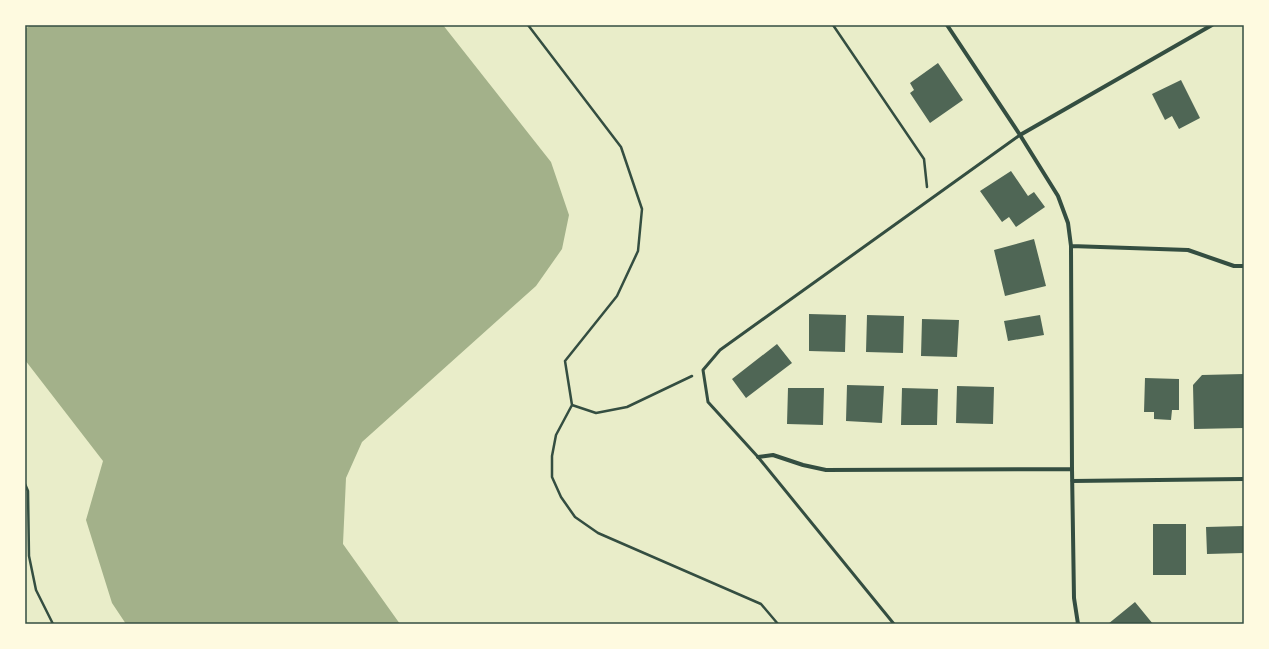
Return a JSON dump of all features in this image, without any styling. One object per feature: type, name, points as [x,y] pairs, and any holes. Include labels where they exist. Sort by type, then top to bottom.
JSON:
[{"type":"street","points":[[947,25],[1020,135],[1058,196],[1068,223],[1071,246],[1074,598],[1078,624]]},
{"type":"street","points":[[1020,135],[1212,25]]},
{"type":"street","points":[[1071,246],[1188,250],[1234,266],[1244,266]]},
{"type":"street","points":[[758,456],[773,455],[803,465],[826,470],[1072,469]]},
{"type":"street","points":[[1072,481],[1244,479]]},
{"type":"lane","points":[[894,624],[758,456],[708,402],[703,370],[720,350],[1020,135]]},
{"type":"path","points":[[528,25],[621,147],[642,209],[638,251],[617,296],[565,361],[572,405],[556,434],[552,456],[552,477],[561,497],[575,517],[598,533],[761,604],[778,624]]},
{"type":"path","points":[[833,25],[924,159],[929,200]]},
{"type":"path","points":[[572,405],[596,413],[627,407],[703,370]]},
{"type":"path","points":[[25,484],[28,491],[30,556],[36,590],[53,624]]},
{"type":"shaded area","points":[[31,25],[443,25],[551,162],[569,215],[562,249],[536,286],[362,442],[346,478],[343,544],[400,624],[126,624],[112,603],[86,520],[103,461],[25,360],[25,29]]},
{"type":"building","points":[[938,63],[963,100],[930,123],[910,93],[914,90],[910,83]]},
{"type":"building","points":[[1181,80],[1200,118],[1179,129],[1172,116],[1165,120],[1152,94]]},
{"type":"building","points":[[1011,171],[1028,196],[1034,192],[1045,207],[1016,227],[1009,217],[1002,222],[980,191]]},
{"type":"building","points":[[1034,239],[1046,286],[1005,296],[994,250]]},
{"type":"building","points":[[809,314],[846,315],[845,352],[809,351]]},
{"type":"building","points":[[867,315],[904,316],[903,353],[866,352]]},
{"type":"building","points":[[1040,315],[1044,335],[1008,341],[1004,321]]},
{"type":"building","points":[[922,319],[959,320],[957,357],[921,356]]},
{"type":"building","points":[[777,344],[792,363],[746,398],[732,379]]},
{"type":"building","points":[[1244,374],[1244,428],[1194,429],[1193,385],[1202,375]]},
{"type":"building","points":[[1145,378],[1179,379],[1179,410],[1172,410],[1171,420],[1154,419],[1154,412],[1144,412]]},
{"type":"building","points":[[847,385],[884,386],[882,423],[846,421]]},
{"type":"building","points":[[957,386],[994,387],[993,424],[956,423]]},
{"type":"building","points":[[788,388],[824,388],[823,425],[787,424]]},
{"type":"building","points":[[902,388],[938,389],[937,425],[901,425]]},
{"type":"building","points":[[1153,524],[1186,524],[1186,575],[1153,575]]},
{"type":"building","points":[[1244,526],[1244,553],[1207,554],[1206,527]]},
{"type":"building","points":[[1135,602],[1153,624],[1108,624]]}]
